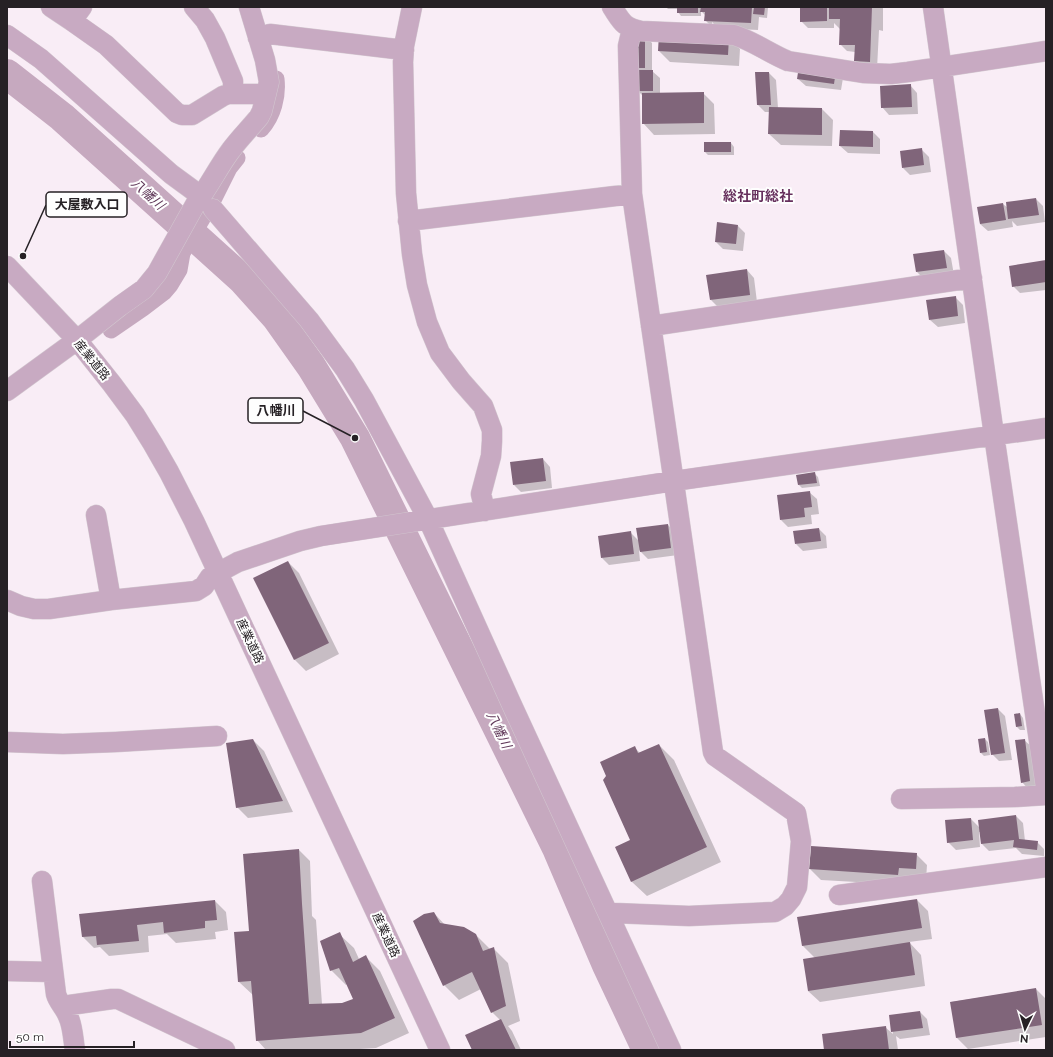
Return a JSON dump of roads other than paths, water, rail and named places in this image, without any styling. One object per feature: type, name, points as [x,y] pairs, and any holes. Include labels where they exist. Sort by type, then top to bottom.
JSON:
[{"type":"street","points":[[51,7],[77,14],[106,45],[177,113],[182,115],[192,115],[228,94],[266,95]]},
{"type":"street","points":[[194,7],[215,38],[233,81],[233,94]]},
{"type":"street","points":[[7,391],[144,289],[157,273],[173,243],[203,203],[232,149],[259,117],[262,111],[269,82],[249,7]]},
{"type":"street","points":[[412,7],[404,50],[403,68],[406,193],[408,220],[417,285],[424,315],[435,344],[461,381],[483,406],[492,430],[491,456],[482,494],[485,511]]},
{"type":"street","points":[[612,7],[622,22],[632,29],[641,31],[734,35],[788,61],[863,73],[891,74],[908,72],[1046,51]]},
{"type":"street","points":[[933,7],[1046,787]]},
{"type":"street","points":[[609,915],[614,913],[689,916],[775,912],[785,906],[791,899],[797,887],[801,840],[796,813],[715,756],[713,752],[632,194],[628,46],[632,29]]},
{"type":"street","points":[[258,38],[270,34],[404,50]]},
{"type":"street","points":[[7,35],[41,59],[203,203],[309,320],[345,369],[364,400],[424,520],[671,1050]]},
{"type":"street","points":[[408,220],[632,194]]},
{"type":"street","name":"産業道路","points":[[7,266],[77,340],[112,384],[135,415],[176,486],[218,572],[440,1050]]},
{"type":"street","points":[[651,326],[972,278]]},
{"type":"street","points":[[7,600],[21,606],[34,609],[49,609],[196,590],[204,586],[210,577],[238,562],[300,541],[321,536],[674,481],[1046,428]]},
{"type":"street","points":[[96,515],[111,600]]},
{"type":"street","points":[[7,742],[78,744],[216,736]]},
{"type":"street","points":[[901,799],[1046,795]]},
{"type":"street","points":[[839,895],[1046,867]]},
{"type":"street","points":[[42,881],[57,998],[65,1008],[69,1017],[75,1050]]},
{"type":"street","points":[[7,971],[53,972]]},
{"type":"street","points":[[65,1008],[70,1005],[118,999],[225,1050]]},
{"type":"waterway","name":"八幡川","points":[[7,74],[62,117],[242,279],[277,318],[311,366],[355,438],[557,848],[607,965],[647,1050]]},
{"type":"waterway","points":[[261,129],[269,118],[274,106],[276,79]]},
{"type":"waterway","points":[[111,330],[164,292],[170,285],[179,270],[182,253],[214,198],[229,168],[237,158]]},
{"type":"place","name":"大屋敷入口","points":[[23,256]]},
{"type":"place","name":"八幡川","points":[[355,438]]},
{"type":"district","name":"総社町総社","points":[[758,196]]}]
